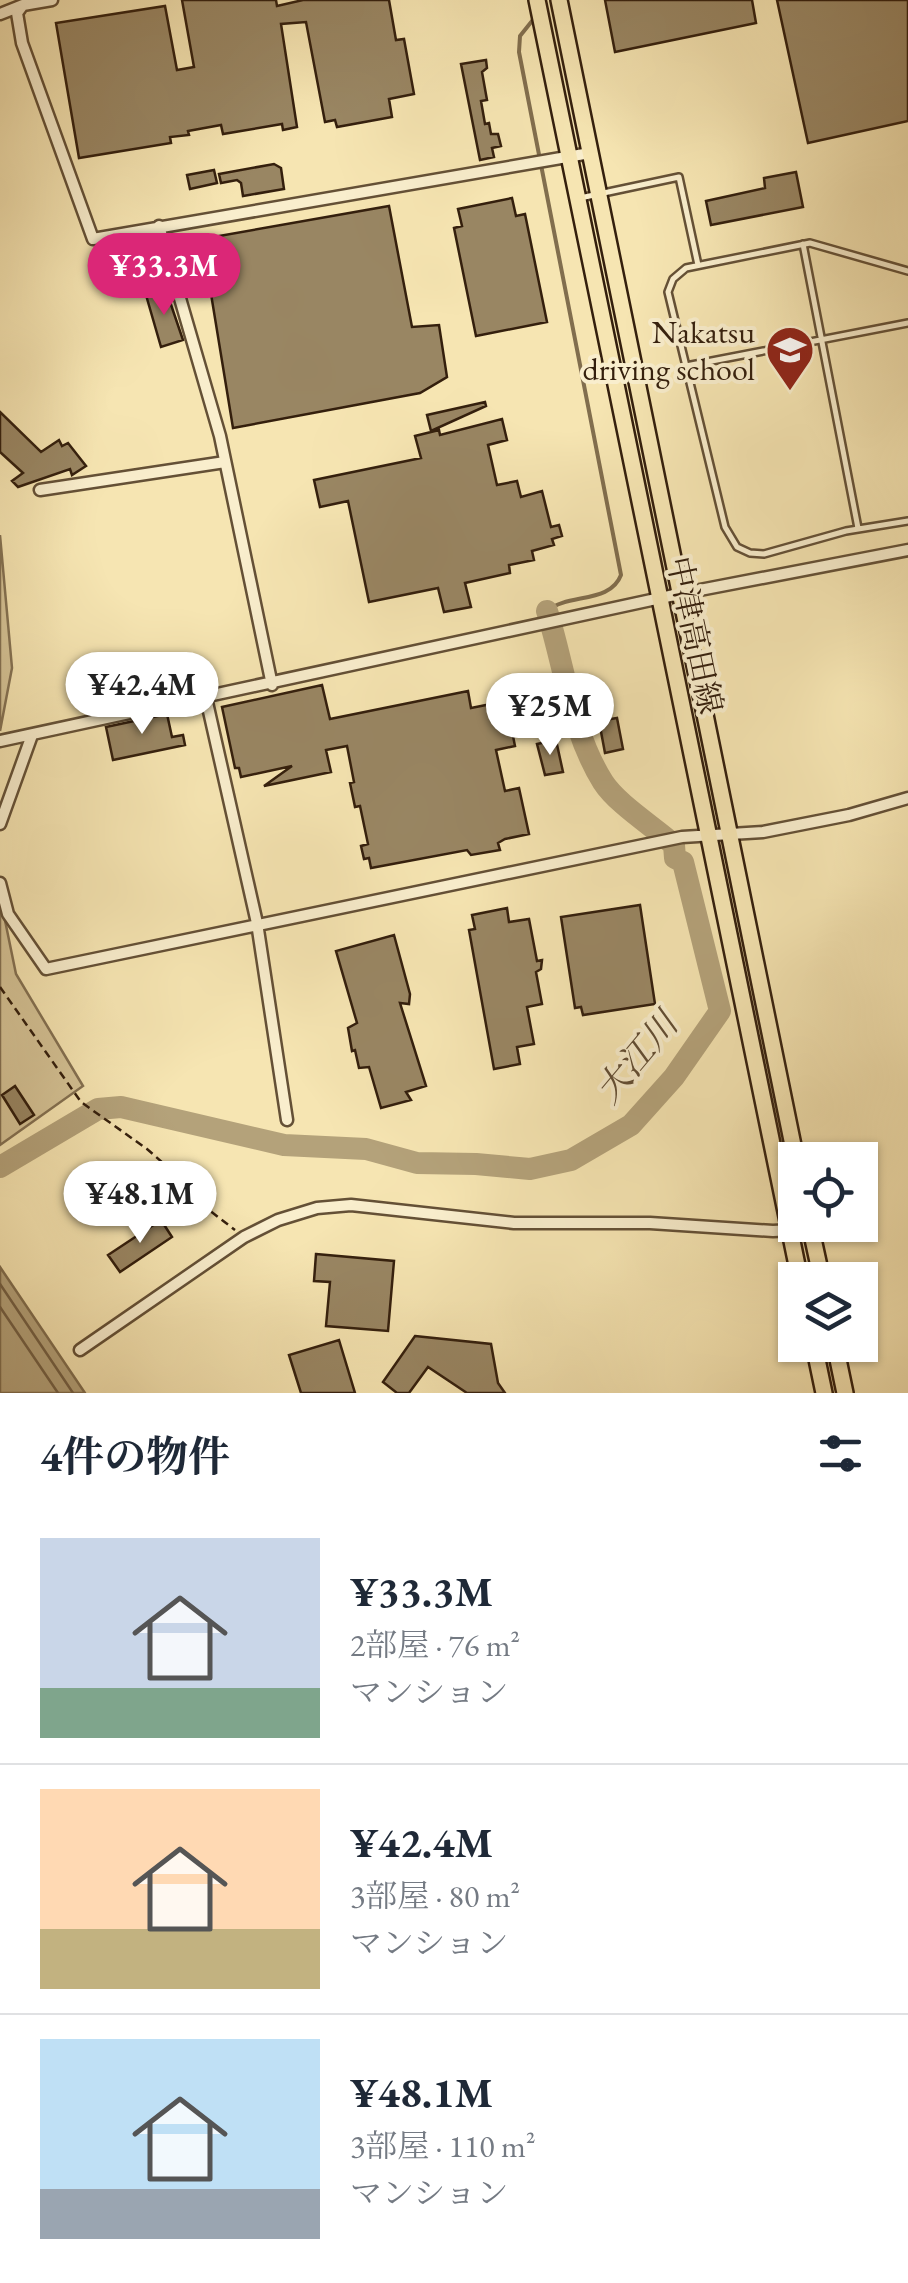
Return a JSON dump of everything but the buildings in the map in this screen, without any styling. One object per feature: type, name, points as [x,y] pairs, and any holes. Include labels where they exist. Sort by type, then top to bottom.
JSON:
[{"type":"main road","name":"中津高田線","points":[[537,0],[778,1173]]},
{"type":"main road","name":"中津高田線","points":[[559,0],[792,1142]]},
{"type":"main road","points":[[818,1362],[824,1393]]},
{"type":"main road","points":[[839,1362],[846,1393]]},
{"type":"street","points":[[0,14],[52,0]]},
{"type":"street","points":[[23,5],[17,13],[22,42],[93,239],[590,153]]},
{"type":"street","points":[[160,226],[225,462],[272,685]]},
{"type":"street","points":[[40,490],[225,462]]},
{"type":"street","points":[[0,742],[659,598],[908,550]]},
{"type":"street","points":[[206,698],[258,923],[287,1120]]},
{"type":"street","points":[[0,824],[32,734]]},
{"type":"street","points":[[0,883],[8,914],[46,970],[258,923],[708,834],[763,832],[849,815],[908,798]]},
{"type":"street","points":[[80,1350],[244,1237],[300,1211],[351,1205],[514,1223],[650,1223],[778,1230]]},
{"type":"lane","points":[[578,198],[680,177],[698,266]]},
{"type":"lane","points":[[803,244],[858,528]]},
{"type":"lane","points":[[908,271],[820,244],[803,244],[698,266],[676,274],[668,292],[724,527],[737,546],[750,553],[771,553],[858,528],[908,521]]},
{"type":"lane","points":[[686,366],[908,324]]},
{"type":"path","points":[[0,987],[80,1102],[147,1149],[195,1192],[209,1210],[244,1237]]},
{"type":"shaded area","points":[[0,535],[12,668],[0,731]]},
{"type":"shaded area","points":[[0,896],[16,974],[83,1086],[0,1145]]},
{"type":"water","points":[[0,1267],[85,1393],[0,1393]]},
{"type":"waterway","points":[[536,16],[520,36],[519,52],[621,575],[608,590],[547,611]]},
{"type":"waterway","name":"大江川","points":[[0,1167],[98,1109],[121,1107],[284,1145],[366,1149],[417,1163],[530,1169],[571,1160],[631,1125],[674,1077],[720,1011],[683,862],[675,858],[674,845],[609,790],[592,762],[576,721],[547,611]]},
{"type":"place","name":"Nakatsu driving school","points":[[790,392]]}]
